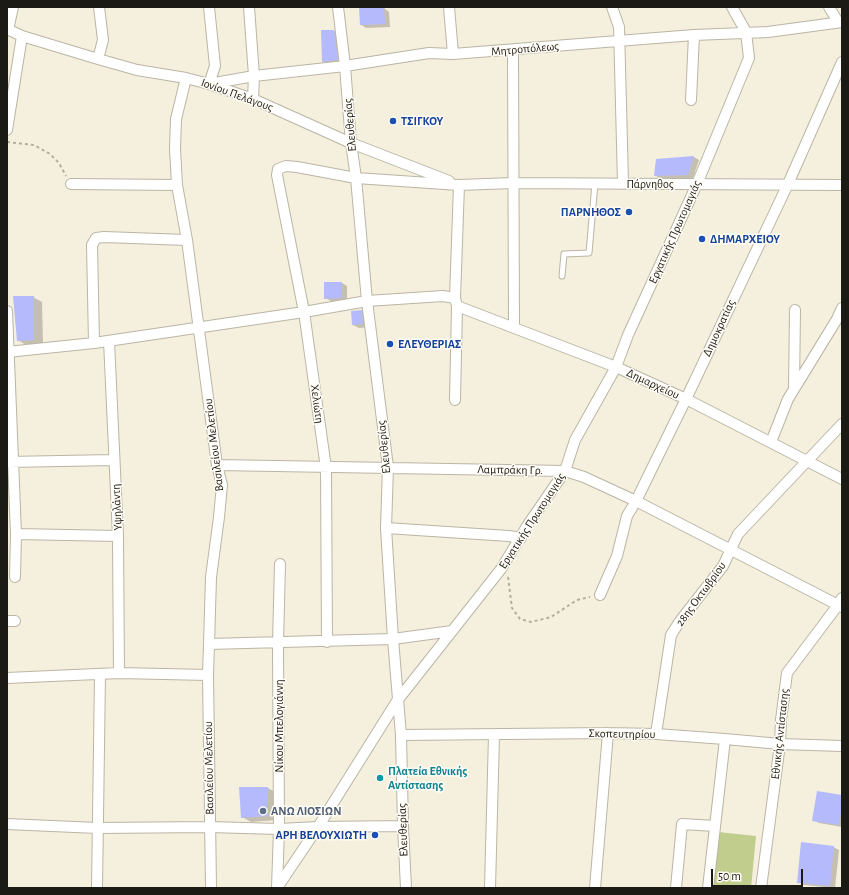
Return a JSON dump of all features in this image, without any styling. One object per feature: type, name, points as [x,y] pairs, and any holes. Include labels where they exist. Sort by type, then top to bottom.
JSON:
[{"type":"street","points":[[8,29],[13,7]]},
{"type":"street","points":[[98,59],[103,40],[99,7]]},
{"type":"street","points":[[209,7],[214,66],[209,84]]},
{"type":"street","points":[[249,7],[254,76],[252,99]]},
{"type":"street","name":"Ελευθερίας","points":[[338,7],[367,300],[388,468],[386,528],[397,701],[401,735],[406,888]]},
{"type":"street","points":[[449,7],[453,54]]},
{"type":"street","points":[[612,7],[619,27],[620,40],[623,184]]},
{"type":"street","name":"Εργατικής Πρωτομαγιάς","points":[[277,888],[318,827],[397,701],[501,569],[527,526],[565,471],[575,440],[616,367],[628,335],[697,184],[749,58],[746,32],[732,7]]},
{"type":"street","points":[[830,7],[840,22]]},
{"type":"street","name":"Μητροπόλεως","points":[[209,84],[254,76],[345,66],[429,53],[453,54],[513,50],[694,34],[768,32],[840,22]]},
{"type":"street","name":"Ιονίου Πελάγους","points":[[8,29],[22,36],[137,70],[186,78],[209,84],[252,99],[351,143],[459,185]]},
{"type":"street","points":[[691,100],[694,34]]},
{"type":"street","points":[[7,130],[22,36]]},
{"type":"street","points":[[513,50],[514,327]]},
{"type":"street","name":"Δημοκρατίας","points":[[600,595],[617,556],[627,516],[636,502],[686,399],[788,184],[842,62]]},
{"type":"street","name":"Βασιλείου Μελετίου","points":[[186,78],[176,119],[175,149],[177,185],[200,328],[217,465],[222,485],[211,577],[208,675],[211,888]]},
{"type":"street","name":"Πάρνηθος","points":[[278,169],[286,166],[356,178],[459,185],[513,183],[595,183],[842,185]]},
{"type":"street","name":"Χελιώτη","points":[[278,169],[277,175],[304,312],[326,468],[327,642]]},
{"type":"street","points":[[71,184],[177,185]]},
{"type":"street","points":[[455,400],[459,185]]},
{"type":"street","points":[[94,344],[92,245],[96,238],[187,240]]},
{"type":"street","name":"Δημαρχείου","points":[[8,352],[94,344],[304,312],[367,300],[443,296],[514,327],[616,367],[686,399],[842,479]]},
{"type":"street","points":[[771,442],[788,398],[839,321],[842,308]]},
{"type":"street","points":[[794,389],[795,310]]},
{"type":"street","points":[[7,311],[10,462],[16,534],[15,577]]},
{"type":"street","name":"Υψηλάντη","points":[[109,341],[118,536],[119,673]]},
{"type":"street","name":"28ης Οκτωβρίου","points":[[656,734],[671,635],[680,621],[724,566],[738,534],[842,424]]},
{"type":"street","points":[[10,462],[114,460]]},
{"type":"street","name":"Λαμπράκη Γρ.","points":[[217,465],[565,471],[584,477],[841,603]]},
{"type":"street","points":[[386,528],[521,538]]},
{"type":"street","points":[[16,534],[118,536]]},
{"type":"street","name":"Νίκου Μπελογιάννη","points":[[277,888],[279,829],[278,643],[280,564]]},
{"type":"street","name":"Εθνικής Αντίστασης","points":[[761,888],[780,744],[781,720],[787,672],[841,603]]},
{"type":"street","points":[[209,644],[327,642],[393,639],[452,631]]},
{"type":"street","points":[[7,678],[119,673],[208,675]]},
{"type":"street","points":[[97,888],[100,675]]},
{"type":"street","points":[[595,888],[608,733]]},
{"type":"street","name":"Σκοπευτηρίου","points":[[401,735],[656,734],[725,738],[780,744],[842,746]]},
{"type":"street","points":[[490,888],[494,735]]},
{"type":"street","points":[[708,888],[725,738]]},
{"type":"street","points":[[7,824],[97,828],[210,827],[279,829],[403,826]]},
{"type":"street","points":[[676,888],[682,824],[715,826]]},
{"type":"lane","points":[[562,276],[564,254],[589,253],[595,183]]},
{"type":"path","points":[[7,142],[34,145],[50,154],[58,163],[71,184]]},
{"type":"path","points":[[501,569],[508,574],[512,608],[520,619],[531,622],[551,617],[577,600],[600,595]]},
{"type":"green space","points":[[718,832],[756,836],[751,888],[712,888]]},
{"type":"building","points":[[384,7],[385,24],[360,25],[359,8]]},
{"type":"building","points":[[321,30],[334,30],[338,60],[322,62]]},
{"type":"building","points":[[694,156],[688,175],[654,176],[656,159]]},
{"type":"building","points":[[324,282],[342,282],[342,298],[324,299]]},
{"type":"building","points":[[13,296],[34,296],[34,340],[17,341]]},
{"type":"building","points":[[362,310],[363,324],[352,325],[351,311]]},
{"type":"building","points":[[239,787],[268,787],[268,816],[241,818]]},
{"type":"building","points":[[817,791],[842,795],[839,825],[812,821]]},
{"type":"building","points":[[801,842],[834,846],[830,886],[797,883]]},
{"type":"place","name":"ΤΣΙΓΚΟΥ","points":[[393,121]]},
{"type":"place","name":"ΠΑΡΝΗΘΟΣ","points":[[629,212]]},
{"type":"place","name":"ΔΗΜΑΡΧΕΙΟΥ","points":[[702,239]]},
{"type":"place","name":"ΕΛΕΥΘΕΡΙΑΣ","points":[[390,344]]},
{"type":"place","name":"Πλατεία Εθνικής Αντίστασης","points":[[380,778]]},
{"type":"place","name":"ΑΝΩ ΛΙΟΣΙΩΝ","points":[[263,811]]},
{"type":"place","name":"ΑΡΗ ΒΕΛΟΥΧΙΩΤΗ","points":[[375,835]]}]
